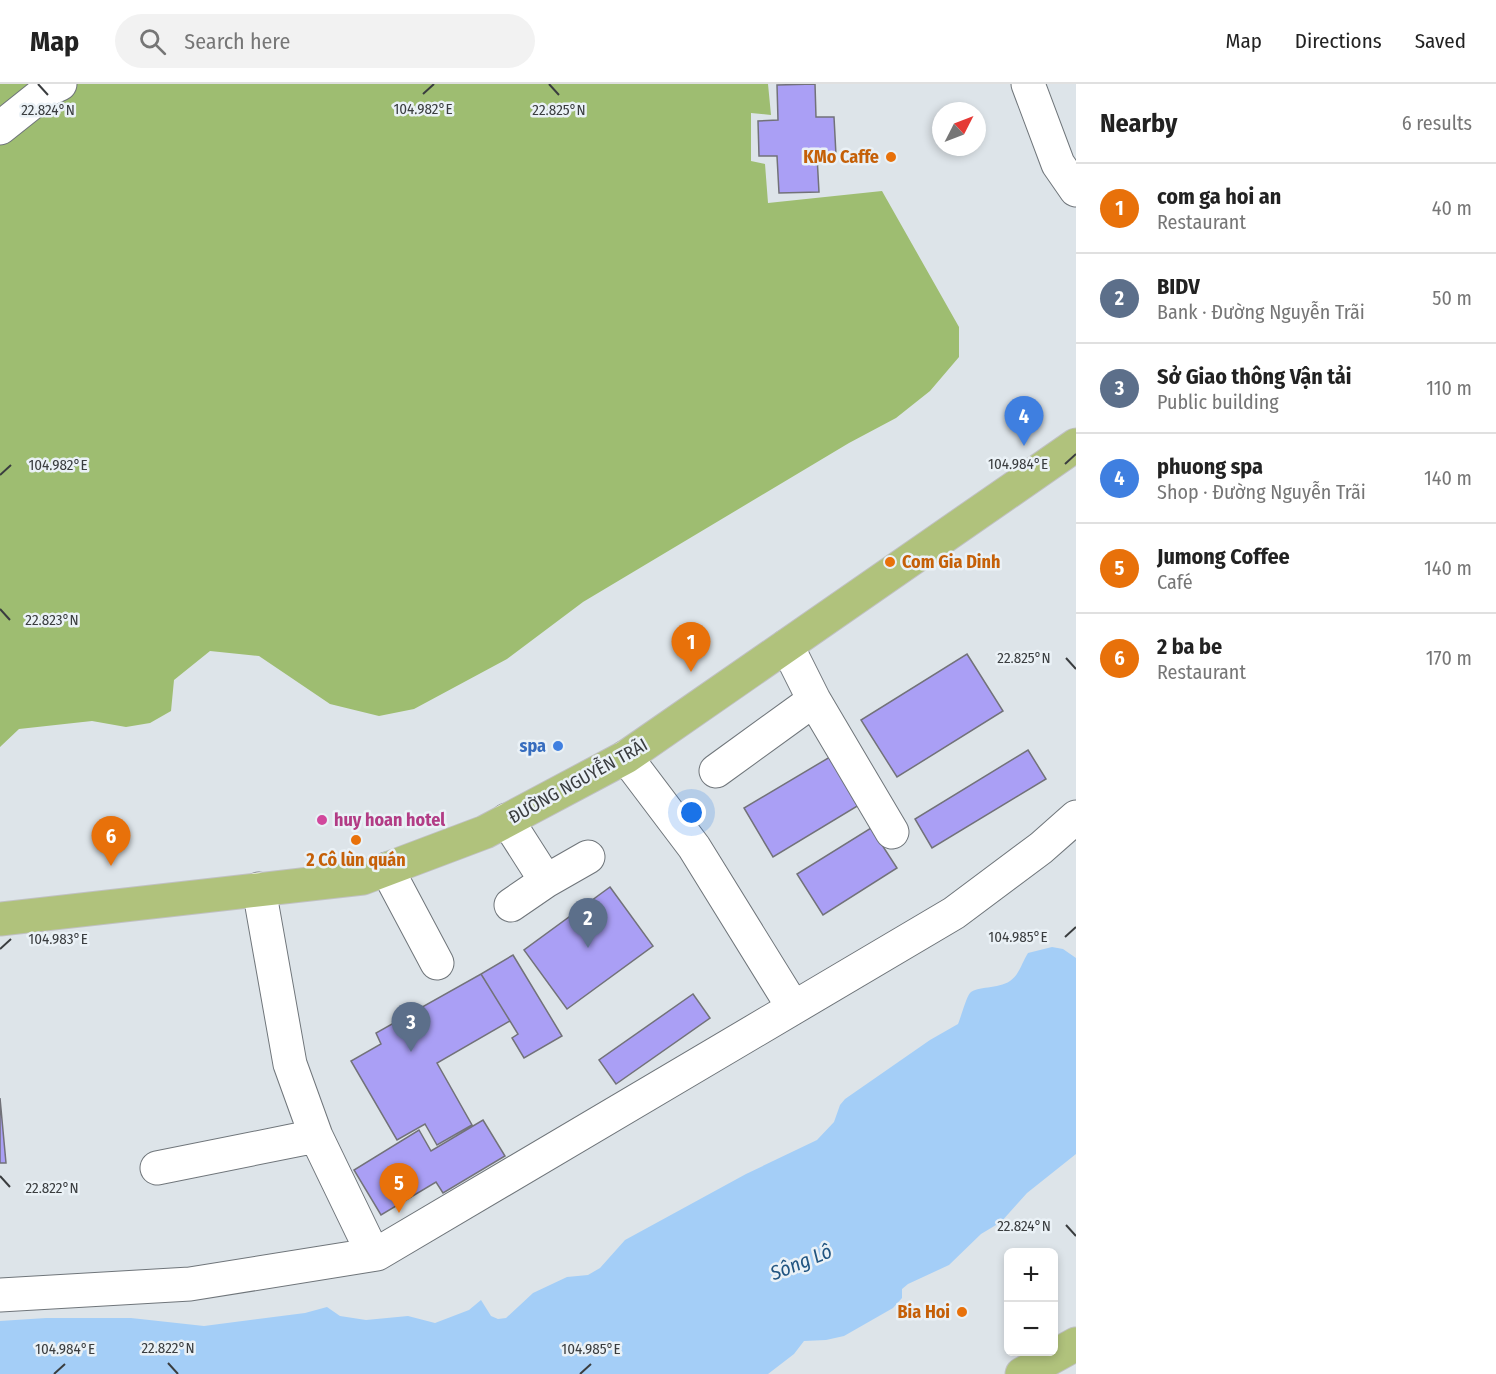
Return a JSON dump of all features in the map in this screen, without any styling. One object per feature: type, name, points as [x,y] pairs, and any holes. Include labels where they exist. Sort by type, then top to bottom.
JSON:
[{"type":"main road","name":"ĐƯỜNG NGUYỄN TRÃI","points":[[0,919],[363,878],[485,832],[626,757],[1076,445]]},
{"type":"main road","points":[[1022,1374],[1076,1344]]},
{"type":"street","points":[[0,128],[49,89],[60,84]]},
{"type":"street","points":[[1028,84],[1058,164],[1076,190]]},
{"type":"street","points":[[786,646],[813,700],[892,832]]},
{"type":"street","points":[[716,771],[813,700]]},
{"type":"street","points":[[626,757],[694,847],[793,1007]]},
{"type":"street","points":[[0,1295],[190,1284],[377,1254],[954,913],[1041,848],[1076,817]]},
{"type":"street","points":[[507,820],[546,881]]},
{"type":"street","points":[[511,905],[588,856]]},
{"type":"street","points":[[387,869],[437,963]]},
{"type":"street","points":[[259,889],[290,1064],[316,1136],[373,1254]]},
{"type":"street","points":[[157,1168],[316,1136]]},
{"type":"green space","points":[[0,84],[768,84],[771,115],[751,113],[751,161],[765,164],[768,203],[882,191],[959,327],[959,357],[930,391],[896,418],[849,443],[583,602],[507,659],[414,709],[379,716],[330,704],[259,656],[210,651],[174,680],[171,711],[150,723],[126,727],[92,721],[19,729],[0,747]]},
{"type":"water","name":"Sông Lô","points":[[1052,947],[1063,949],[1076,958],[1076,1154],[1027,1193],[1001,1222],[981,1234],[949,1265],[902,1289],[902,1298],[893,1308],[844,1336],[804,1341],[794,1354],[768,1374],[0,1374],[0,1321],[46,1318],[131,1318],[204,1326],[305,1313],[327,1307],[340,1316],[366,1320],[408,1316],[435,1323],[469,1310],[481,1300],[491,1316],[498,1319],[506,1318],[533,1293],[567,1277],[588,1275],[600,1268],[625,1240],[746,1174],[817,1140],[834,1122],[840,1105],[845,1099],[930,1040],[958,1024],[970,993],[978,989],[1005,984],[1019,971],[1028,953]]},
{"type":"building","points":[[815,84],[816,117],[834,117],[836,155],[817,156],[819,192],[779,193],[777,156],[759,156],[758,121],[778,120],[777,85]]},
{"type":"building","points":[[967,654],[1003,711],[897,777],[861,720]]},
{"type":"building","points":[[1028,750],[1046,779],[932,848],[915,819]]},
{"type":"building","points":[[835,754],[864,802],[773,857],[744,808]]},
{"type":"building","points":[[871,828],[897,868],[823,915],[797,874]]},
{"type":"building","points":[[610,887],[653,946],[567,1009],[524,950]]},
{"type":"building","points":[[513,955],[562,1036],[524,1058],[512,1038],[518,1034],[481,974]]},
{"type":"building","points":[[481,974],[510,1021],[437,1063],[472,1125],[437,1145],[425,1124],[397,1140],[351,1061],[381,1044],[376,1033]]},
{"type":"building","points":[[693,994],[710,1018],[616,1084],[599,1060]]},
{"type":"building","points":[[0,1098],[6,1163],[0,1163]]},
{"type":"building","points":[[483,1120],[505,1156],[443,1193],[436,1182],[381,1215],[354,1170],[419,1130],[431,1151]]},
{"type":"place","name":"KMo Caffe","points":[[891,157]]},
{"type":"place","name":"phuong spa","points":[[1024,446]]},
{"type":"place","name":"Com Gia Dinh","points":[[890,562]]},
{"type":"place","name":"com ga hoi an","points":[[691,672]]},
{"type":"place","name":"spa","points":[[558,746]]},
{"type":"place","name":"huy hoan hotel","points":[[322,820]]},
{"type":"place","name":"2 Cô lùn quán","points":[[356,840]]},
{"type":"place","name":"2 ba be","points":[[111,866]]},
{"type":"place","name":"BIDV","points":[[588,948]]},
{"type":"place","name":"Sở Giao thông Vận tải","points":[[411,1052]]},
{"type":"place","name":"Jumong Coffee","points":[[399,1213]]},
{"type":"place","name":"Bia Hoi","points":[[962,1312]]}]
